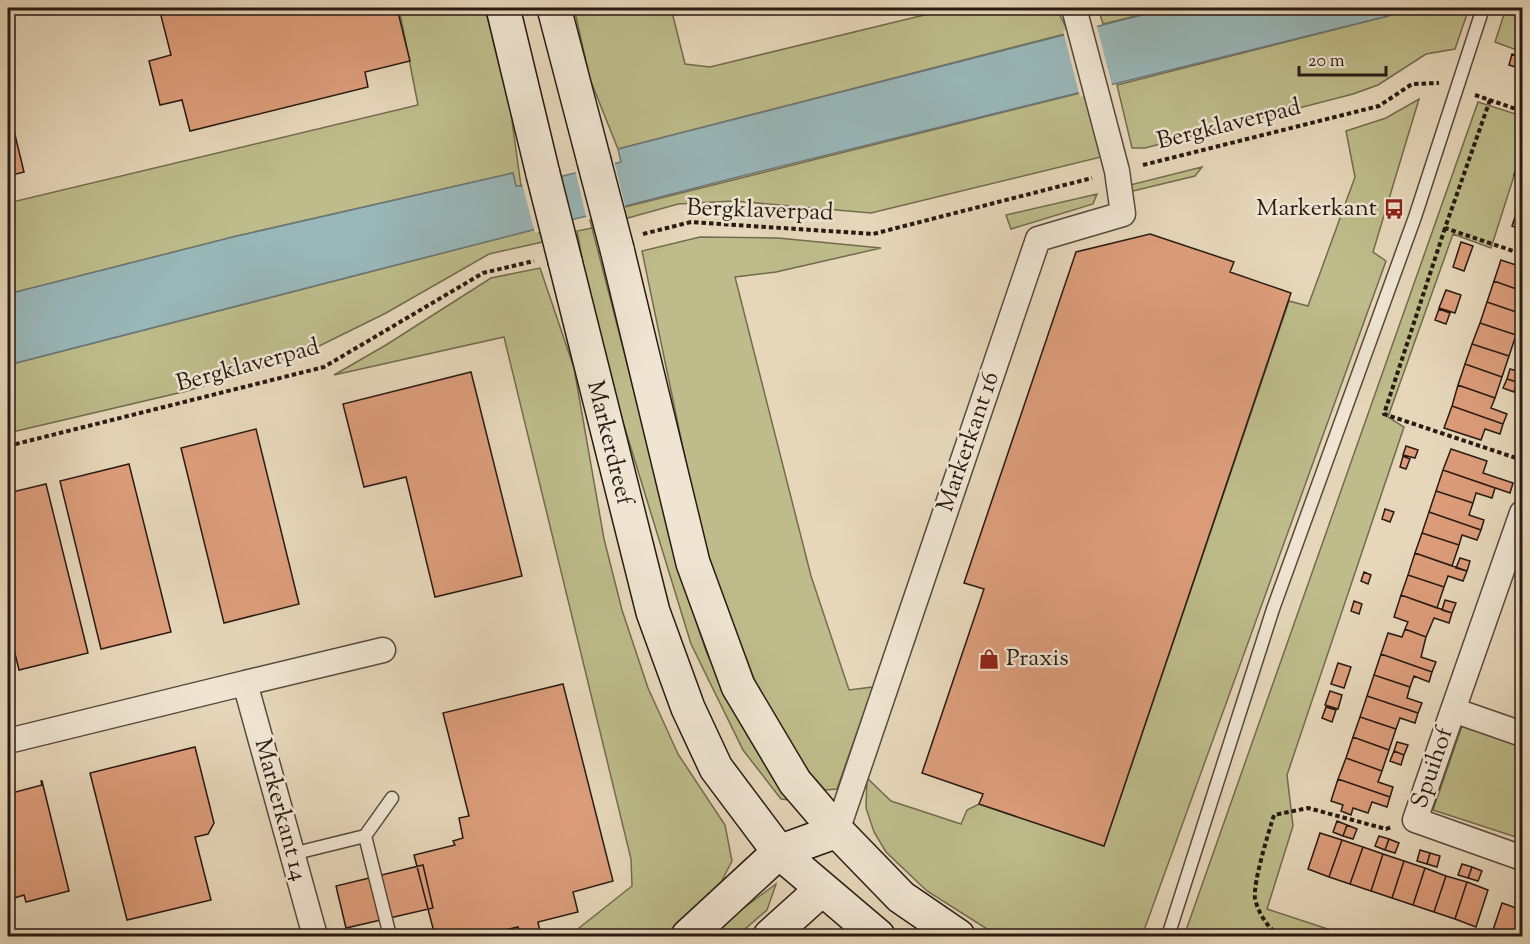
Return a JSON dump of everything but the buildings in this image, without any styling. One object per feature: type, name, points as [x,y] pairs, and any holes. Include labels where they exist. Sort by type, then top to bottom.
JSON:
[{"type":"main road","name":"Markerdreef","points":[[503,8],[543,174],[553,260],[653,612],[688,708],[716,768],[779,852],[821,890],[878,936]]},
{"type":"main road","points":[[554,8],[594,161],[625,243],[693,563],[738,686],[795,782],[837,831],[901,897],[958,936]]},
{"type":"main road","points":[[688,936],[779,852],[837,831]]},
{"type":"main road","points":[[770,936],[821,890],[837,831]]},
{"type":"street","name":"Markerkant 16","points":[[837,831],[1038,239],[1123,214],[1117,171],[1075,13]]},
{"type":"street","name":"Spuihof","points":[[1522,513],[1415,820],[1522,858]]},
{"type":"street","points":[[8,741],[383,650]]},
{"type":"street","name":"Markerkant 14","points":[[245,683],[315,936]]},
{"type":"street","name":"Spuihof","points":[[1453,710],[1522,734]]},
{"type":"lane","points":[[1168,936],[1273,609],[1415,217],[1484,8]]},
{"type":"lane","points":[[292,854],[365,836],[392,798]]},
{"type":"lane","points":[[365,836],[390,936]]},
{"type":"path","name":"Bergklaverpad","points":[[625,243],[691,222],[873,234],[1379,106],[1412,84],[1434,82],[1522,111]]},
{"type":"path","points":[[1490,100],[1384,414],[1522,460]]},
{"type":"path","points":[[1445,228],[1522,255]]},
{"type":"path","name":"Bergklaverpad","points":[[8,446],[324,367],[483,273],[553,260]]},
{"type":"path","points":[[1280,936],[1271,931],[1255,898],[1265,841],[1274,815],[1308,808],[1386,829],[1415,820]]},
{"type":"shaded area","points":[[399,8],[485,8],[511,114],[521,186],[516,187],[513,173],[237,236],[8,294],[8,203],[418,105]]},
{"type":"shaded area","points":[[574,8],[671,8],[685,64],[710,67],[953,8],[1056,8],[1069,33],[618,149],[590,79]]},
{"type":"shaded area","points":[[1098,8],[1169,8],[1103,24]]},
{"type":"shaded area","points":[[1407,8],[1469,8],[1455,49],[1426,54],[1378,85],[1353,94],[1145,148],[1132,148],[1117,85],[1388,16]]},
{"type":"shaded area","points":[[1506,8],[1522,8],[1522,52],[1495,42]]},
{"type":"shaded area","points":[[1084,92],[1101,157],[871,213],[734,201],[678,204],[592,228],[589,216]]},
{"type":"shaded area","points":[[1419,99],[1373,252],[1386,261],[1142,936],[998,936],[927,891],[886,852],[874,832],[866,808],[867,778],[891,801],[961,824],[967,810],[979,804],[1104,846],[1289,301],[1308,306],[1355,177],[1346,131],[1386,118]]},
{"type":"shaded area","points":[[1478,102],[1522,116],[1522,151],[1491,248],[1453,234],[1388,417],[1404,427],[1287,775],[1293,826],[1267,909],[1349,936],[1184,936]]},
{"type":"shaded area","points":[[1202,167],[1195,176],[1133,191],[1126,186]]},
{"type":"shaded area","points":[[1097,194],[1093,204],[1011,229],[1006,215]]},
{"type":"shaded area","points":[[592,228],[688,597],[706,651],[723,690],[746,732],[790,800],[781,799],[743,750],[691,644],[597,337],[577,231]]},
{"type":"shaded area","points":[[536,229],[547,241],[489,254],[386,313],[303,354],[187,391],[8,433],[8,365]]},
{"type":"shaded area","points":[[700,237],[778,238],[881,248],[776,272],[735,277],[811,576],[849,690],[873,687],[837,789],[825,790],[807,770],[756,684],[704,549],[642,251]]},
{"type":"shaded area","points":[[540,268],[574,368],[604,539],[622,610],[648,688],[678,754],[725,825],[732,861],[717,890],[664,936],[569,936],[632,886],[631,859],[504,337],[334,375],[386,345],[491,278]]},
{"type":"shaded area","points":[[1462,726],[1522,747],[1522,839],[1433,810]]},
{"type":"shaded area","points":[[776,884],[767,910],[737,936],[712,936],[737,913]]},
{"type":"water","points":[[1169,8],[1407,8],[1388,16],[730,179],[8,365],[8,294],[237,236],[513,173],[516,186],[521,186],[621,162],[618,149]]},
{"type":"pier","points":[[1096,23],[1113,89],[1080,97],[1063,31]]},
{"type":"pier","points":[[614,160],[626,210],[587,220],[575,170]]},
{"type":"pier","points":[[561,173],[574,223],[535,233],[522,183]]},
{"type":"place","name":"Markerkant","points":[[1394,209]]},
{"type":"place","name":"Praxis","points":[[989,659]]}]
